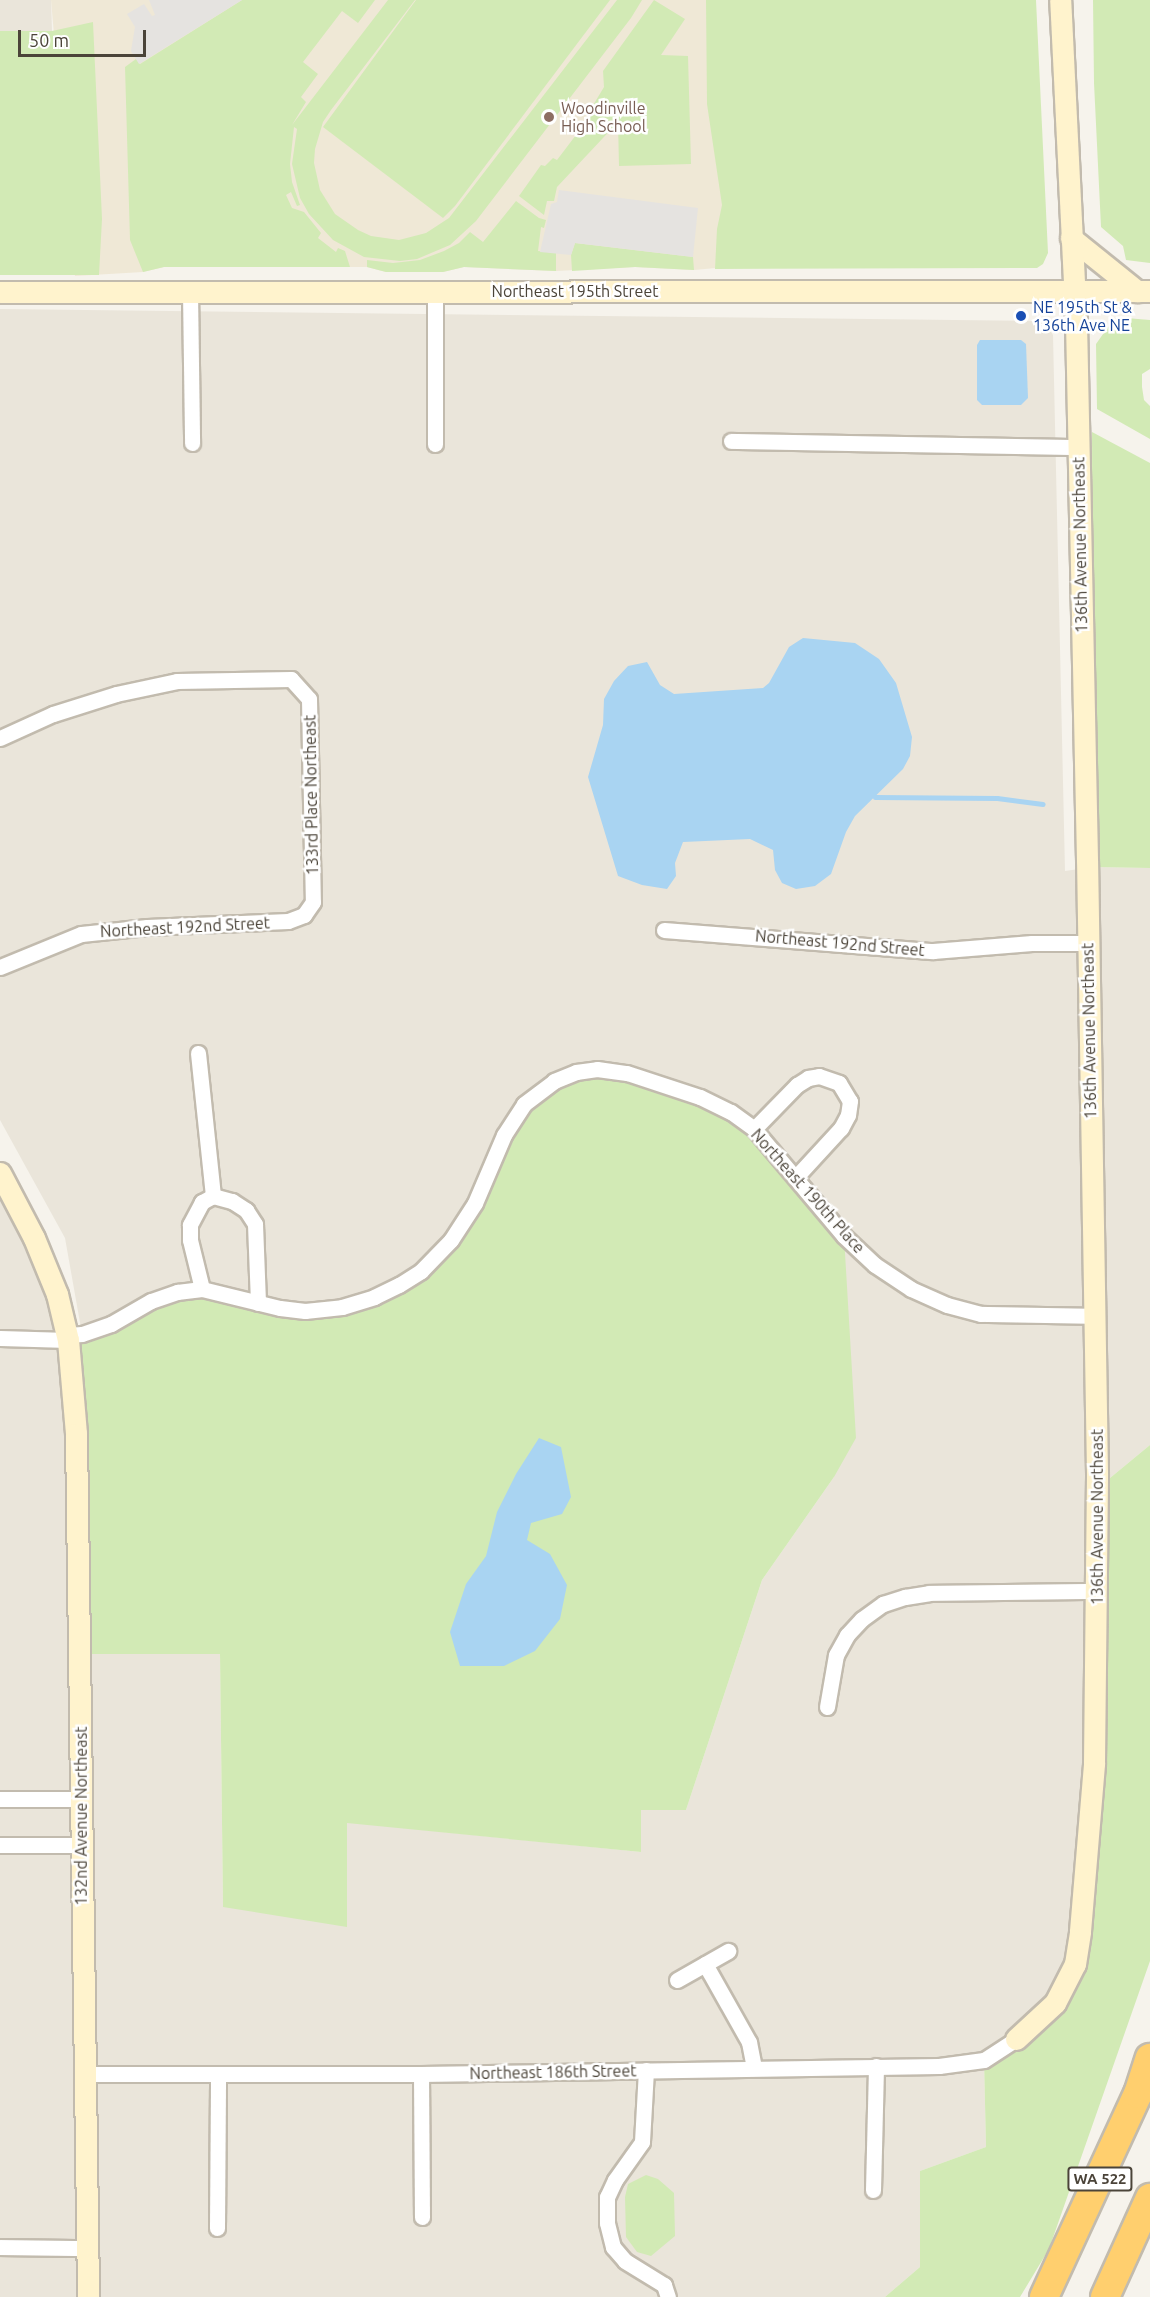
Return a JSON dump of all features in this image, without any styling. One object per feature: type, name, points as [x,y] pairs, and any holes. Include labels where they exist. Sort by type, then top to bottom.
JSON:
[{"type":"highway","name":"WA 522","points":[[1044,2297],[1138,2094],[1150,2058]]},
{"type":"highway","name":"WA 522","points":[[1105,2297],[1150,2198]]},
{"type":"street","name":"136th Avenue Northeast","points":[[1016,2039],[1055,2002],[1075,1965],[1094,1762],[1098,1591],[1076,323],[1072,290],[1060,0]]},
{"type":"street","points":[[1071,238],[1144,291]]},
{"type":"street","name":"Northeast 195th Street","points":[[0,291],[1144,291]]},
{"type":"street","points":[[190,291],[192,443]]},
{"type":"street","points":[[435,291],[435,444]]},
{"type":"street","points":[[731,441],[1077,447]]},
{"type":"street","name":"133rd Place Northeast","points":[[0,738],[53,714],[116,694],[177,681],[291,679],[309,699],[313,902],[304,915]]},
{"type":"street","name":"Northeast 192nd Street","points":[[0,968],[81,934],[147,927],[288,921],[304,915]]},
{"type":"street","name":"Northeast 192nd Street","points":[[664,930],[933,951],[1032,943],[1088,943]]},
{"type":"street","points":[[198,1053],[213,1196]]},
{"type":"street","name":"Northeast 190th Place","points":[[0,1338],[67,1338],[111,1324],[151,1301],[177,1292],[201,1289],[305,1311],[342,1307],[374,1297],[421,1271],[451,1240],[475,1203],[504,1135],[524,1104],[554,1081],[576,1072],[597,1069],[627,1073],[700,1097],[730,1112],[754,1129],[844,1236],[874,1265],[910,1289],[947,1305],[981,1314],[1014,1317],[1095,1316]]},
{"type":"street","points":[[754,1129],[797,1085],[808,1078],[819,1076],[839,1083],[850,1101],[848,1115],[841,1128],[796,1177]]},
{"type":"street","name":"132nd Avenue Northeast","points":[[0,1173],[46,1263],[67,1338],[76,1434],[83,2074],[88,2297]]},
{"type":"street","points":[[201,1289],[190,1240],[190,1225],[202,1202],[213,1196],[232,1201],[246,1210],[255,1224],[258,1302]]},
{"type":"street","points":[[827,1707],[836,1655],[847,1635],[862,1619],[883,1604],[929,1593],[1098,1591]]},
{"type":"street","points":[[0,1798],[81,1799]]},
{"type":"street","points":[[0,1845],[81,1845]]},
{"type":"street","points":[[677,1980],[728,1951]]},
{"type":"street","points":[[705,1965],[749,2042],[754,2067]]},
{"type":"street","name":"Northeast 186th Street","points":[[83,2074],[421,2074],[754,2067],[939,2066],[984,2060],[1016,2039]]},
{"type":"street","points":[[873,2190],[876,2066]]},
{"type":"street","points":[[646,2070],[642,2142],[615,2180],[608,2197],[607,2223],[613,2247],[625,2261],[664,2285],[668,2297]]},
{"type":"street","points":[[217,2228],[218,2074]]},
{"type":"street","points":[[421,2074],[422,2217]]},
{"type":"street","points":[[0,2247],[86,2248]]},
{"type":"shaded area","points":[[0,0],[51,0],[52,31],[0,31]]},
{"type":"shaded area","name":"Woodinville High School","points":[[51,0],[1035,0],[1035,263],[1027,268],[727,267],[694,270],[635,267],[556,271],[464,267],[443,272],[386,272],[367,267],[164,267],[143,272],[75,276]]},
{"type":"shaded area","points":[[149,0],[242,0],[139,64],[131,51],[135,27],[127,14],[144,4],[152,16],[155,15]]},
{"type":"shaded area","points":[[559,190],[698,208],[693,257],[575,243],[571,255],[540,252],[551,204],[557,202]]},
{"type":"shaded area","points":[[0,309],[1036,321],[1046,325],[1053,335],[1065,871],[1093,867],[1150,868],[1150,1445],[1110,1478],[1098,1473],[1092,1853],[1055,2003],[984,2060],[986,2147],[920,2171],[920,2267],[885,2297],[0,2297],[0,1192],[220,1654],[223,1907],[347,1822],[641,1852],[641,1810],[686,1810],[762,1580],[834,1477],[451,1240],[374,1297],[82,1334],[65,1238],[0,1120]]},
{"type":"green space","points":[[242,0],[375,0],[358,23],[342,11],[303,62],[318,74],[301,97],[306,102],[292,125],[388,0],[415,0],[323,122],[315,149],[314,163],[320,190],[335,214],[371,236],[399,240],[426,233],[449,218],[617,0],[642,0],[631,18],[476,221],[450,245],[417,259],[400,261],[364,257],[333,240],[309,214],[300,198],[292,164],[297,129],[294,127],[290,164],[292,182],[300,205],[297,206],[291,192],[286,195],[292,208],[304,212],[321,233],[318,238],[336,252],[338,248],[345,251],[350,267],[164,267],[143,272],[130,240],[125,67],[136,59],[140,64]]},
{"type":"green space","points":[[416,0],[610,0],[455,206],[443,218],[323,127]]},
{"type":"green space","points":[[654,0],[685,19],[661,55],[688,56],[691,164],[619,166],[618,122],[557,187],[554,201],[547,201],[544,215],[519,196],[541,165],[545,166],[553,158],[557,160],[595,110],[592,107],[604,87],[603,71]]},
{"type":"green space","points":[[706,0],[1036,0],[1048,253],[1043,264],[1037,268],[715,269],[717,229],[722,205],[707,104]]},
{"type":"green space","points":[[1093,0],[1150,0],[1150,263],[1126,260],[1123,246],[1101,227],[1094,83]]},
{"type":"green space","points":[[93,22],[102,219],[99,275],[0,275],[0,31],[52,31]]},
{"type":"green space","points":[[516,201],[539,218],[546,220],[544,228],[541,227],[538,251],[556,253],[556,271],[464,267],[443,272],[386,272],[367,267],[367,260],[393,263],[420,260],[459,243],[470,232],[483,242]]},
{"type":"green space","points":[[575,243],[693,257],[694,270],[635,267],[572,271],[571,255]]},
{"type":"green space","points":[[1126,318],[1150,320],[1150,369],[1142,374],[1142,387],[1144,400],[1150,406],[1150,439],[1097,409],[1096,344],[1108,327]]},
{"type":"green space","points":[[1092,432],[1150,463],[1150,868],[1093,867]]},
{"type":"green space","points":[[597,1069],[731,1112],[844,1236],[856,1438],[834,1477],[762,1580],[686,1810],[641,1810],[641,1852],[347,1823],[347,1927],[223,1907],[220,1654],[80,1654],[68,1340],[177,1292],[280,1308],[374,1297],[451,1240],[504,1135],[554,1081]]},
{"type":"green space","points":[[1150,1445],[1150,1961],[1049,2249],[1020,2297],[885,2297],[920,2267],[920,2171],[986,2147],[984,2060],[1016,2039],[1075,1964],[1097,1473],[1110,1478]]},
{"type":"green space","points":[[646,2175],[658,2179],[674,2193],[675,2236],[651,2256],[637,2252],[626,2237],[625,2197],[628,2184]]},
{"type":"water","points":[[980,340],[1021,340],[1026,344],[1028,398],[1021,405],[982,405],[977,400],[977,345]]},
{"type":"water","points":[[803,638],[855,643],[879,659],[896,683],[912,737],[910,756],[903,769],[855,816],[846,832],[831,874],[815,886],[796,889],[782,883],[775,870],[773,850],[750,839],[683,842],[675,863],[676,876],[667,889],[642,885],[618,876],[588,777],[603,725],[604,699],[614,681],[628,666],[647,662],[660,685],[674,694],[763,688],[769,683],[789,647]]},
{"type":"water","points":[[539,1438],[561,1447],[571,1497],[562,1514],[531,1523],[527,1540],[550,1554],[567,1585],[560,1619],[535,1651],[504,1666],[460,1666],[450,1632],[466,1584],[486,1556],[497,1512],[516,1474]]},
{"type":"waterway","points":[[875,797],[997,798],[1043,804]]},
{"type":"place","name":"Woodinville High School","points":[[549,117]]},
{"type":"place","name":"NE 195th St & 136th Ave NE","points":[[1021,316]]}]
